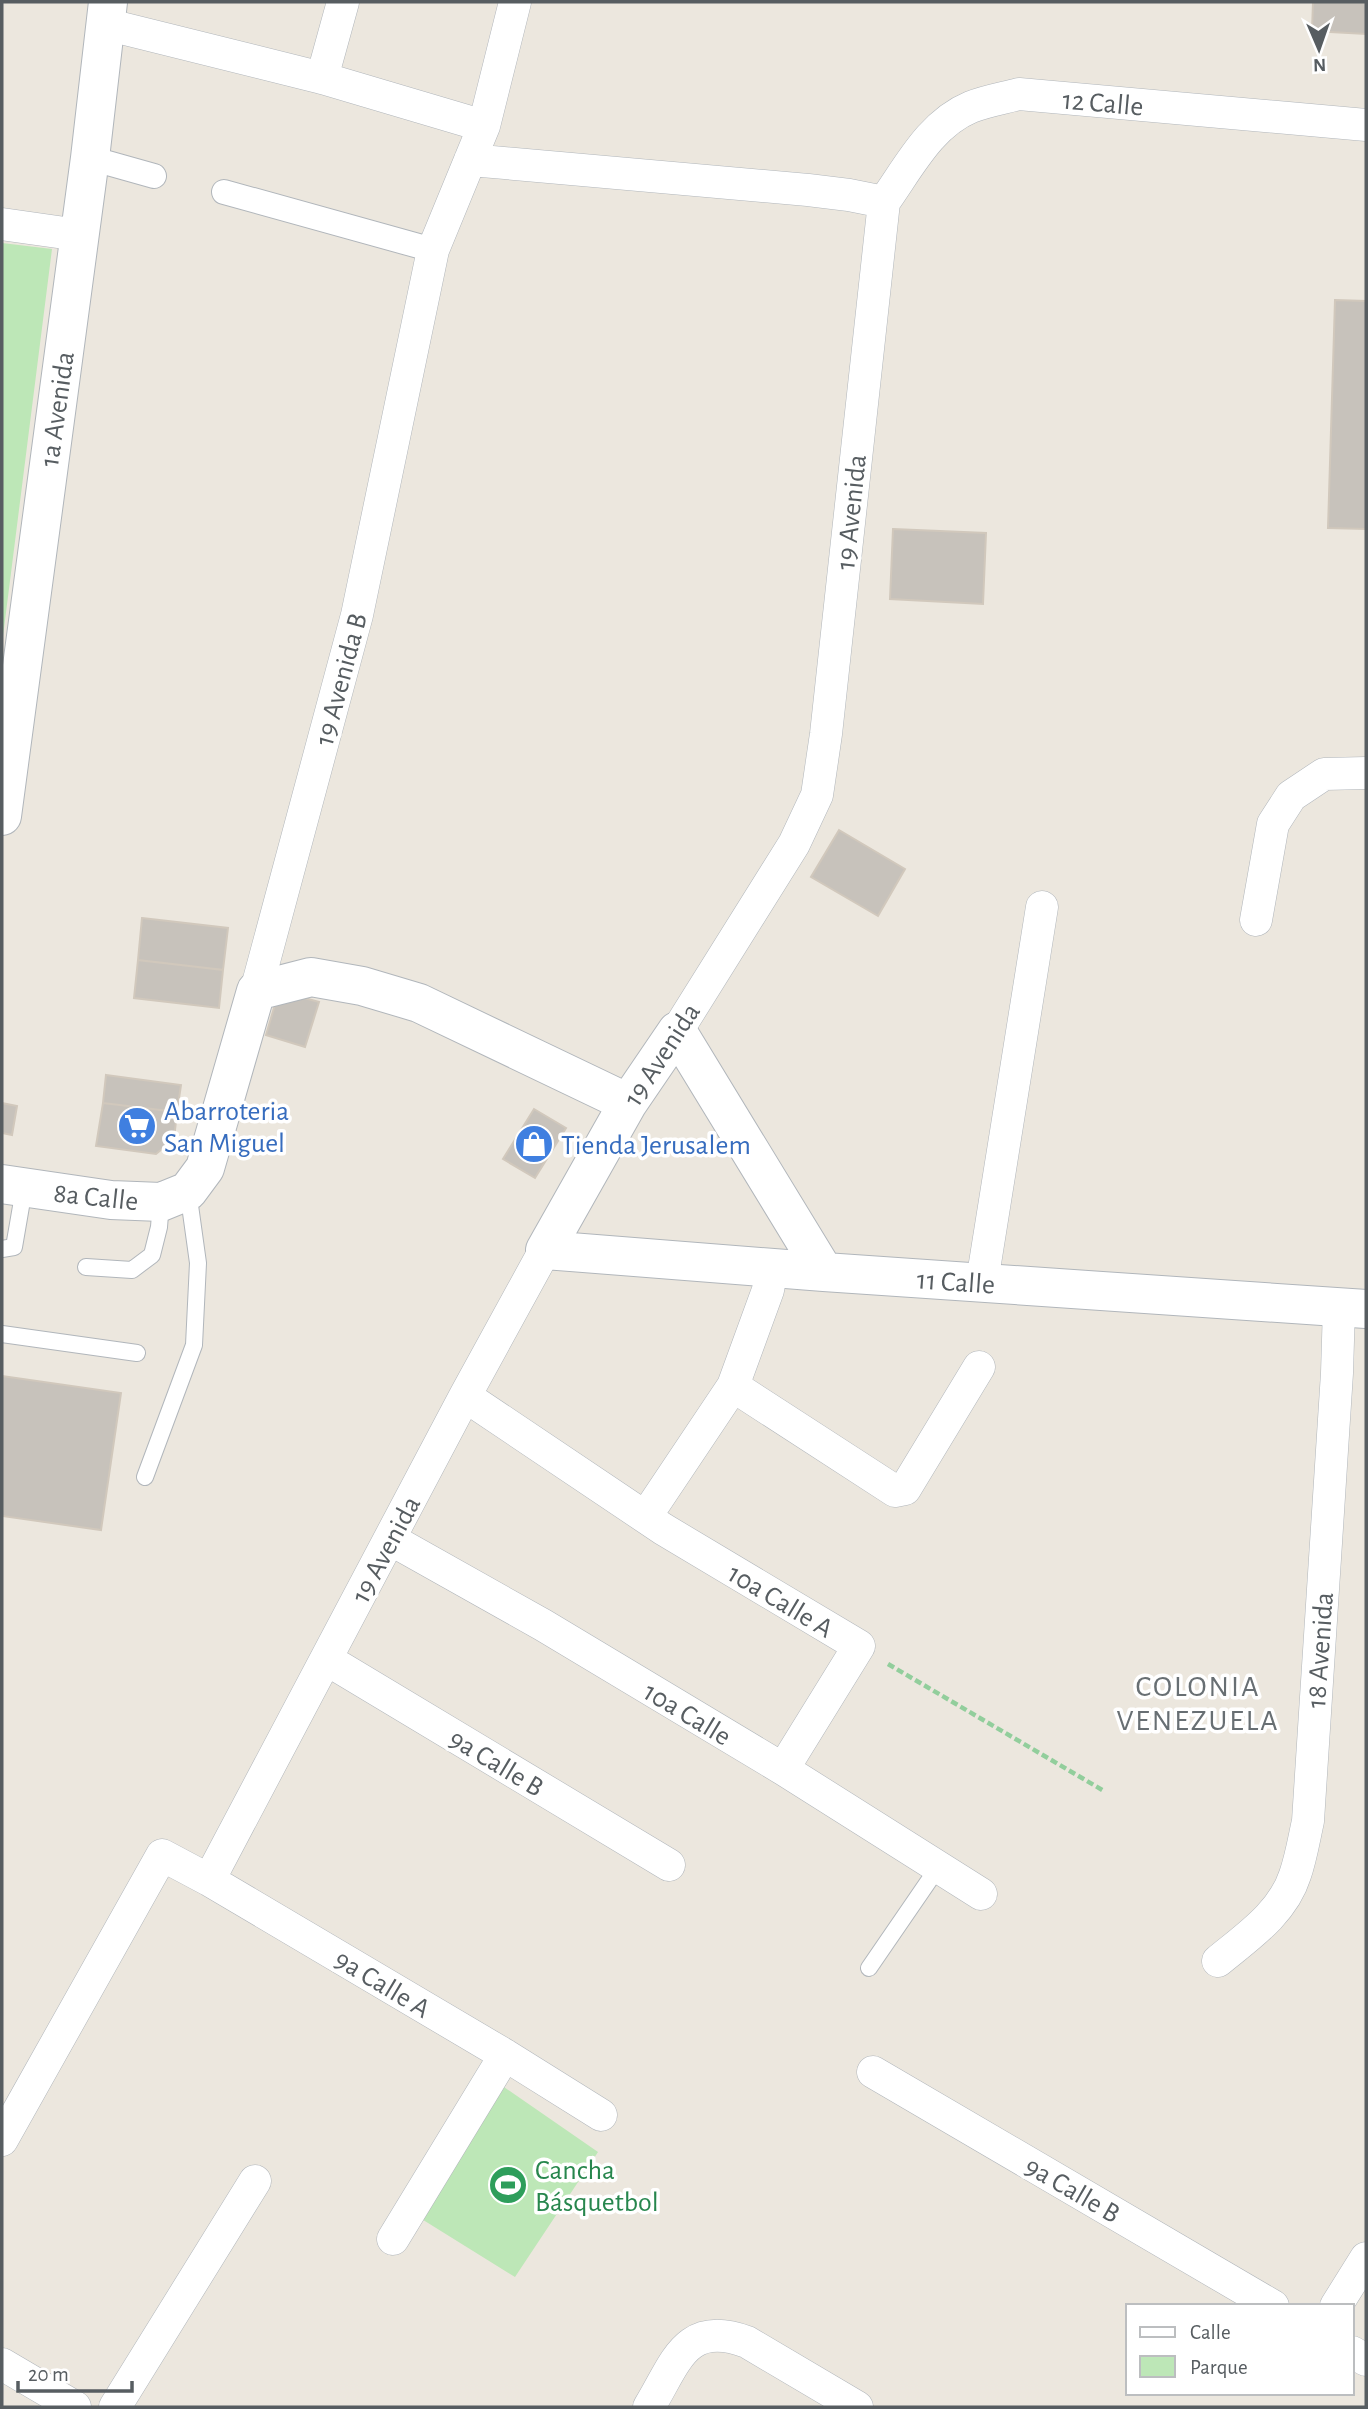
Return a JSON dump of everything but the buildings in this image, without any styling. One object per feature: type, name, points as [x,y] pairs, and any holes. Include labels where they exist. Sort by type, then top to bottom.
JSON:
[{"type":"street","points":[[322,78],[344,2]]},
{"type":"street","name":"19 Avenida B","points":[[174,1196],[205,1168],[256,991],[357,615],[433,250],[484,126],[515,2]]},
{"type":"street","points":[[107,13],[484,126]]},
{"type":"street","name":"1a Avenida","points":[[2,816],[107,13]]},
{"type":"street","name":"12 Calle","points":[[884,201],[913,158],[945,122],[972,106],[1019,94],[1366,125]]},
{"type":"street","points":[[90,159],[154,176]]},
{"type":"street","points":[[470,160],[808,190],[884,201]]},
{"type":"street","points":[[224,192],[433,250]]},
{"type":"street","name":"19 Avenida","points":[[209,1880],[545,1250],[628,1103],[677,1031],[794,844],[817,795],[826,734],[884,201]]},
{"type":"street","points":[[2,224],[79,235]]},
{"type":"street","points":[[1256,920],[1273,824],[1291,796],[1324,775],[1366,773]]},
{"type":"street","points":[[982,1282],[1042,907]]},
{"type":"street","points":[[256,991],[311,977],[362,986],[419,1003],[628,1103]]},
{"type":"street","points":[[677,1031],[824,1272]]},
{"type":"street","name":"8a Calle","points":[[13,1186],[111,1200],[174,1196]]},
{"type":"street","name":"11 Calle","points":[[545,1250],[1352,1308]]},
{"type":"street","points":[[646,1516],[733,1386],[768,1290],[772,1268]]},
{"type":"street","name":"18 Avenida","points":[[1218,1961],[1261,1927],[1282,1901],[1295,1877],[1308,1821],[1337,1373],[1352,1308]]},
{"type":"street","points":[[733,1386],[900,1492],[905,1489],[979,1367]]},
{"type":"street","name":"10a Calle A","points":[[465,1396],[663,1529],[859,1646]]},
{"type":"street","name":"10a Calle","points":[[390,1539],[543,1626],[783,1769],[981,1894]]},
{"type":"street","points":[[783,1769],[859,1646]]},
{"type":"street","name":"9a Calle B","points":[[326,1659],[669,1865]]},
{"type":"street","name":"9a Calle A","points":[[2,2140],[162,1855],[505,2055],[601,2115]]},
{"type":"street","points":[[393,2239],[505,2055]]},
{"type":"street","name":"9a Calle B","points":[[873,2071],[1270,2304]]},
{"type":"street","points":[[115,2407],[255,2181]]},
{"type":"street","points":[[1337,2304],[1366,2259]]},
{"type":"street","points":[[649,2407],[686,2345],[713,2334],[747,2342],[856,2407]]},
{"type":"street","points":[[2,2364],[75,2407]]},
{"type":"lane","points":[[2,1249],[14,1247],[13,1186]]},
{"type":"lane","points":[[86,1266],[132,1270],[152,1255],[159,1227],[174,1196]]},
{"type":"lane","points":[[145,1477],[194,1345],[198,1263],[174,1196]]},
{"type":"lane","points":[[2,1334],[138,1353]]},
{"type":"lane","points":[[869,1968],[939,1866]]},
{"type":"path","name":"10a Calle A","points":[[859,1646],[1104,1791]]},
{"type":"green space","points":[[2,243],[52,249],[2,644]]},
{"type":"green space","name":"Cancha Básquetbol","points":[[501,2085],[598,2152],[515,2277],[420,2218]]},
{"type":"place","name":"Abarroteria San Miguel","points":[[137,1126]]},
{"type":"place","name":"Tienda Jerusalem","points":[[534,1144]]},
{"type":"place","name":"Cancha Básquetbol","points":[[508,2185]]},
{"type":"district","name":"COLONIA VENEZUELA","points":[[1198,1703]]}]
